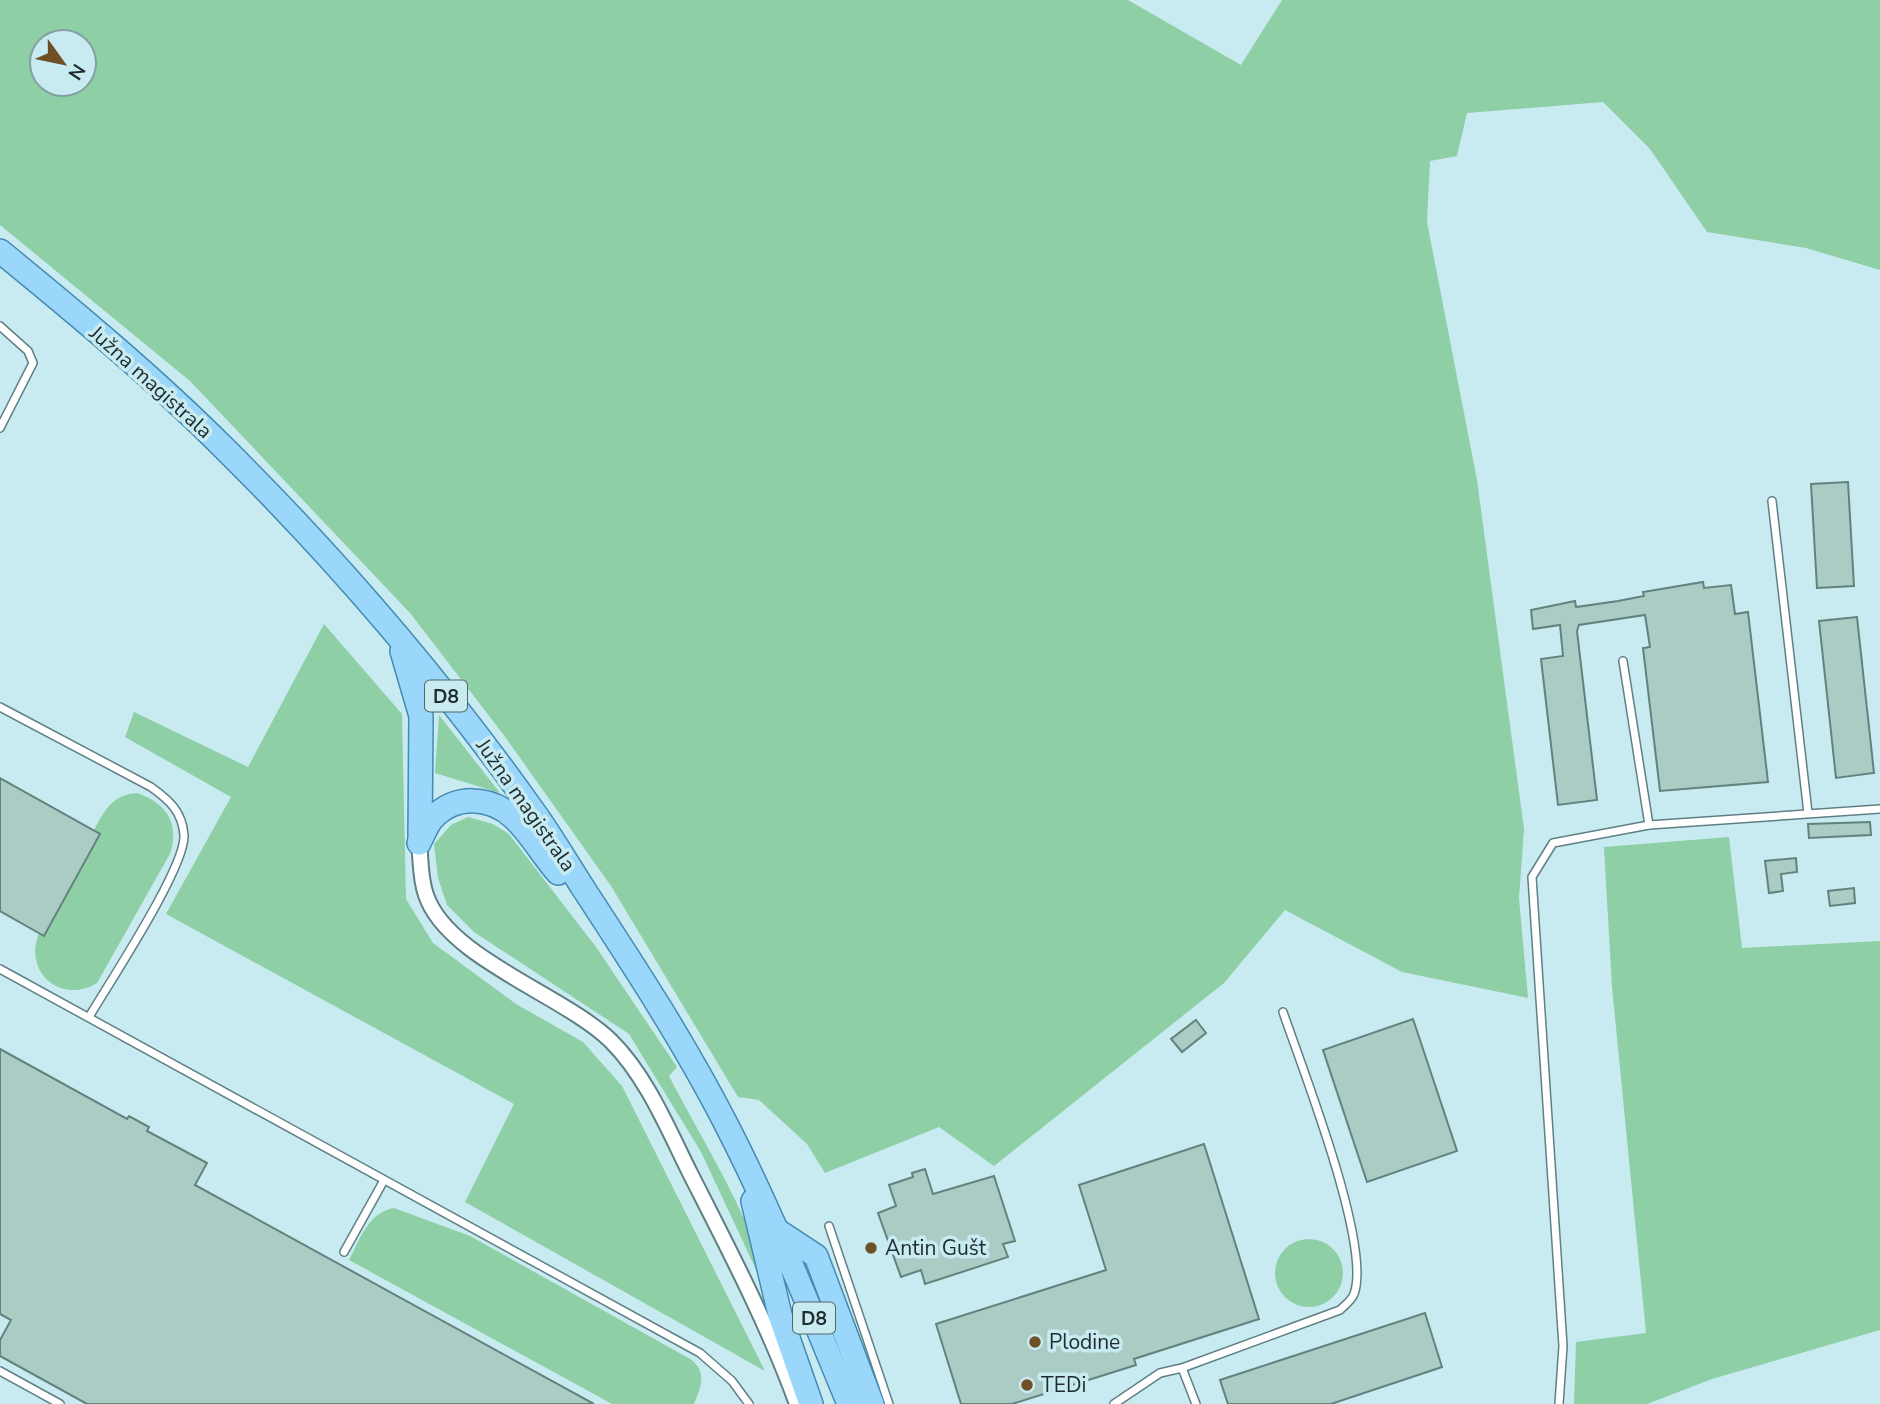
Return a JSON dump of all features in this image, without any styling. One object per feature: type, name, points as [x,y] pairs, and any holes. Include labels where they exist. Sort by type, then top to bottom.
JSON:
[{"type":"main road","name":"Južna magistrala","points":[[0,251],[89,324],[221,446],[299,524],[396,635],[533,810],[676,1031],[733,1138],[778,1231],[849,1404]]},
{"type":"main road","points":[[396,635],[415,688],[421,716],[419,843]]},
{"type":"main road","points":[[419,843],[432,820],[448,807],[462,800],[493,805],[513,818],[557,872],[589,897]]},
{"type":"main road","points":[[733,1138],[747,1177],[780,1315],[811,1404]]},
{"type":"main road","points":[[778,1231],[816,1256],[872,1404]]},
{"type":"street","points":[[419,843],[426,895],[435,914],[452,932],[476,952],[593,1026],[631,1065],[670,1133],[751,1295],[797,1404]]},
{"type":"lane","points":[[0,326],[28,351],[33,363],[0,428]]},
{"type":"lane","points":[[1772,501],[1808,813]]},
{"type":"lane","points":[[1623,661],[1649,824]]},
{"type":"lane","points":[[0,707],[151,788],[170,801],[181,821],[182,853],[89,1017]]},
{"type":"lane","points":[[1559,1404],[1563,1346],[1532,877],[1553,842],[1649,824],[1880,809]]},
{"type":"lane","points":[[0,970],[383,1182],[700,1353],[732,1381],[749,1404]]},
{"type":"lane","points":[[1114,1404],[1160,1373],[1182,1368],[1340,1310],[1354,1296],[1357,1269],[1352,1222],[1283,1012]]},
{"type":"lane","points":[[344,1252],[383,1182]]},
{"type":"lane","points":[[829,1226],[889,1404]]},
{"type":"lane","points":[[1182,1368],[1196,1404]]},
{"type":"lane","points":[[0,1371],[60,1404]]},
{"type":"green space","points":[[0,0],[1128,0],[1241,65],[1282,0],[1880,0],[1880,270],[1806,248],[1707,232],[1650,149],[1603,102],[1467,113],[1457,156],[1430,161],[1427,222],[1477,480],[1524,829],[1519,898],[1528,998],[1402,972],[1285,910],[1224,983],[994,1166],[939,1127],[825,1173],[807,1144],[759,1100],[738,1097],[611,886],[503,734],[410,613],[190,381],[0,225]]},
{"type":"green space","points":[[324,624],[402,714],[406,899],[433,943],[516,1004],[583,1042],[622,1086],[765,1371],[465,1202],[514,1104],[166,914],[231,797],[125,737],[134,712],[248,767]]},
{"type":"green space","points":[[439,715],[500,793],[435,773]]},
{"type":"green space","points":[[137,793],[156,802],[168,815],[173,832],[171,852],[97,983],[84,989],[70,990],[59,987],[48,981],[36,960],[35,947],[39,933],[44,935],[100,834],[94,830],[106,810],[115,800]]},
{"type":"green space","points":[[468,817],[493,824],[509,834],[596,947],[677,1067],[669,1076],[745,1220],[768,1281],[776,1312],[701,1152],[629,1034],[474,932],[447,905],[438,878],[434,844],[451,825]]},
{"type":"green space","points":[[1729,837],[1742,948],[1880,941],[1880,1330],[1712,1379],[1647,1404],[1574,1404],[1576,1342],[1646,1333],[1612,987],[1604,847]]},
{"type":"green space","points":[[394,1208],[470,1236],[692,1360],[701,1375],[694,1404],[612,1404],[349,1260],[361,1235],[372,1221],[378,1215]]},
{"type":"green space","points":[[1309,1239],[1322,1242],[1333,1249],[1340,1260],[1343,1273],[1340,1286],[1333,1297],[1322,1304],[1309,1307],[1296,1304],[1285,1297],[1278,1286],[1275,1273],[1278,1260],[1285,1249],[1296,1242]]},
{"type":"building","points":[[1848,482],[1854,586],[1817,588],[1811,484]]},
{"type":"building","points":[[1703,582],[1704,588],[1731,585],[1735,614],[1748,612],[1768,782],[1660,791],[1643,648],[1650,647],[1645,615],[1579,625],[1577,631],[1597,800],[1558,805],[1541,659],[1563,656],[1560,625],[1533,629],[1531,610],[1575,601],[1576,607],[1618,601],[1644,596],[1643,592]]},
{"type":"building","points":[[1857,617],[1874,773],[1836,778],[1819,621]]},
{"type":"building","points":[[0,778],[100,834],[44,936],[0,911]]},
{"type":"building","points":[[1870,822],[1871,835],[1809,838],[1808,824]]},
{"type":"building","points":[[1796,858],[1797,872],[1781,874],[1783,891],[1769,893],[1765,861]]},
{"type":"building","points":[[1854,888],[1855,903],[1830,906],[1828,891]]},
{"type":"building","points":[[1413,1019],[1457,1151],[1367,1182],[1323,1050]]},
{"type":"building","points":[[1196,1020],[1206,1033],[1182,1052],[1171,1039]]},
{"type":"building","points":[[0,1049],[127,1119],[129,1116],[149,1127],[147,1131],[207,1163],[195,1185],[594,1404],[87,1404],[0,1356],[0,1340],[11,1320],[0,1314]]},
{"type":"building","points":[[1204,1144],[1259,1319],[1134,1359],[1136,1365],[1012,1404],[961,1404],[936,1324],[1106,1270],[1079,1185]]},
{"type":"building","points":[[925,1169],[933,1194],[994,1176],[1015,1241],[1003,1244],[1008,1257],[925,1284],[921,1270],[901,1277],[878,1213],[896,1206],[889,1185],[913,1177],[912,1173]]},
{"type":"building","points":[[1425,1313],[1442,1367],[1331,1404],[1228,1404],[1220,1380]]},
{"type":"place","name":"Antin Gušt","points":[[871,1248]]},
{"type":"place","name":"Plodine","points":[[1035,1342]]},
{"type":"place","name":"TEDi","points":[[1027,1385]]}]
